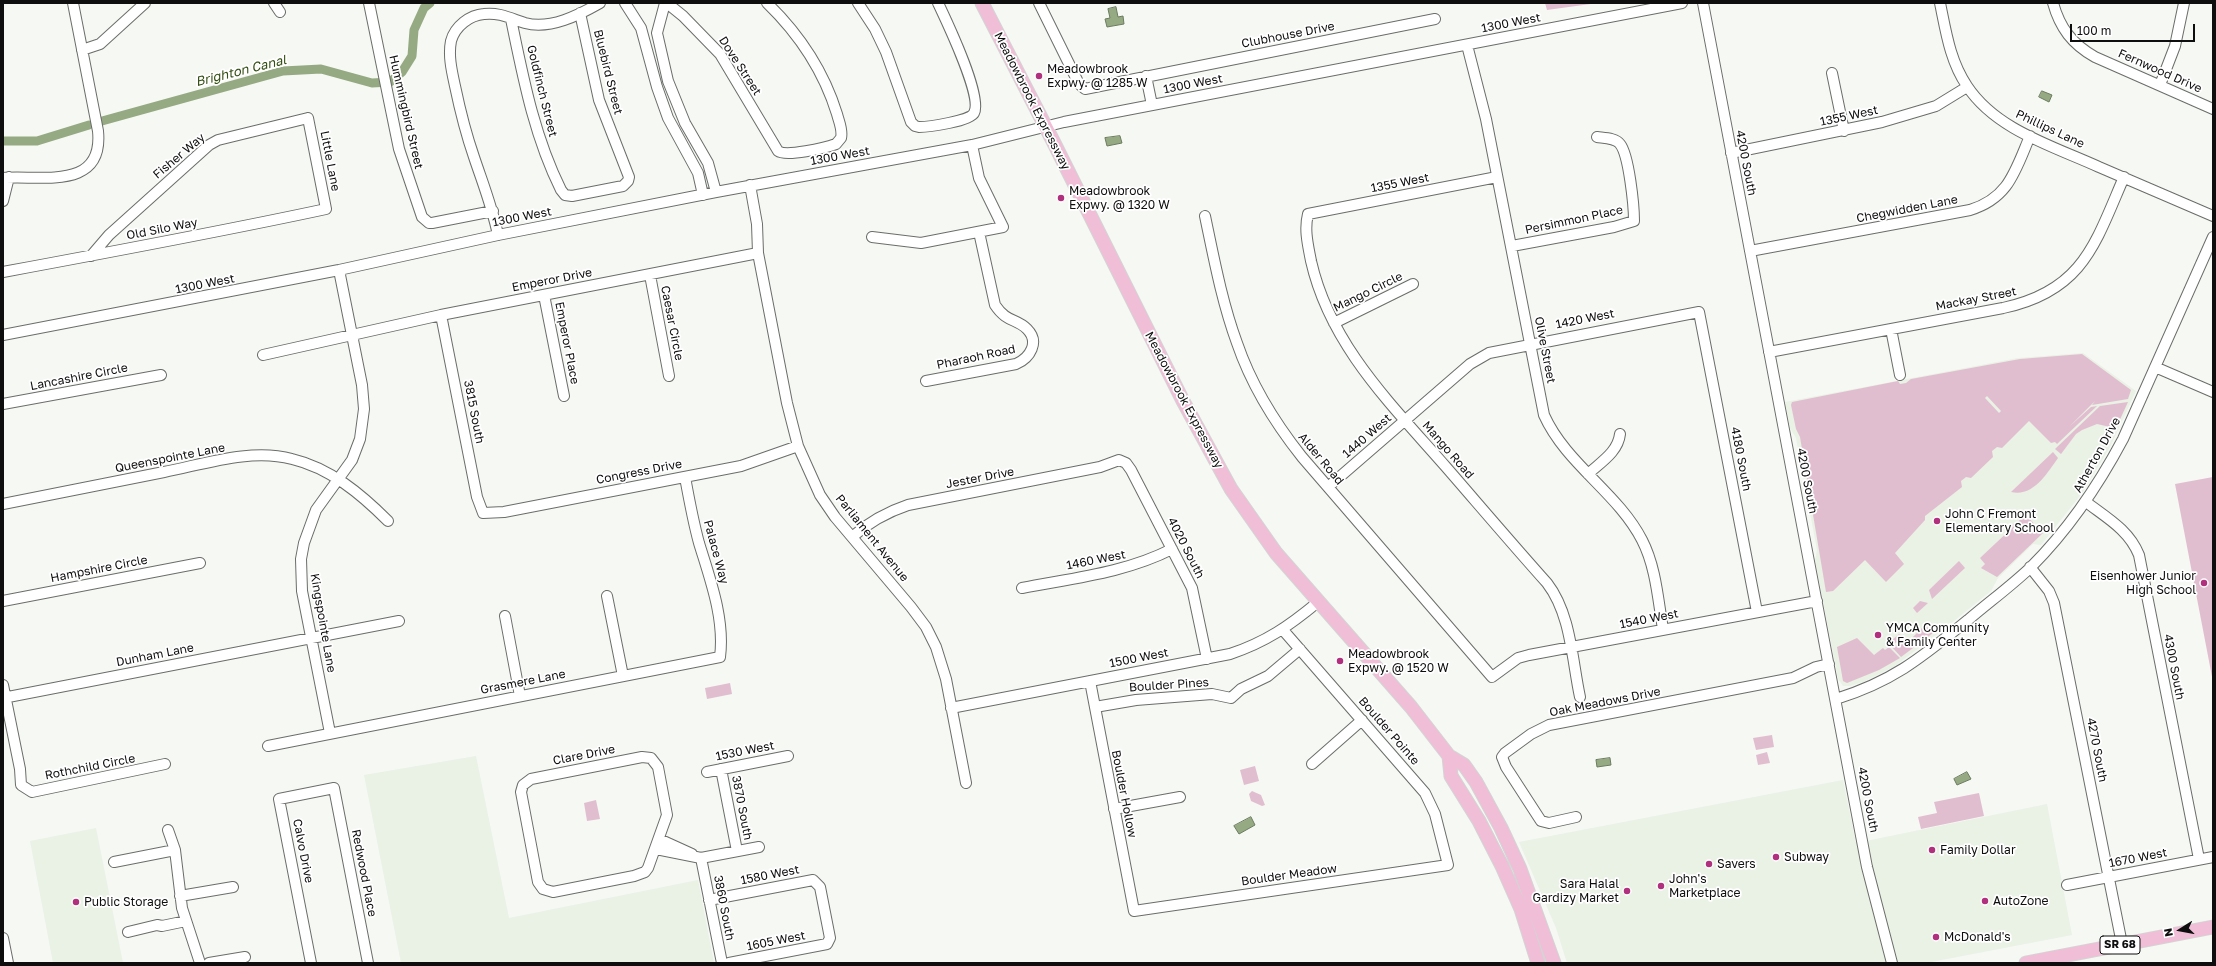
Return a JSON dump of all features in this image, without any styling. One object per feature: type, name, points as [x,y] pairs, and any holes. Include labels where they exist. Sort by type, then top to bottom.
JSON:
[{"type":"main road","name":"Meadowbrook Expressway","points":[[982,3],[1210,452],[1250,518],[1276,553],[1411,707],[1449,756],[1464,765],[1476,782],[1516,861],[1535,907],[1554,963]]},
{"type":"main road","points":[[1449,756],[1451,776],[1479,820],[1502,866],[1520,909],[1538,963]]},
{"type":"main road","points":[[1479,820],[1494,836],[1508,861],[1516,861]]},
{"type":"main road","name":"SR 68","points":[[2026,963],[2213,926]]},
{"type":"street","points":[[3,200],[6,178],[72,176],[88,167],[94,159],[99,142],[73,3]]},
{"type":"street","points":[[82,50],[100,44],[145,3]]},
{"type":"street","name":"Hummingbird Street","points":[[369,3],[385,85],[405,168],[422,216],[429,223],[493,211]]},
{"type":"street","points":[[498,235],[493,211],[461,114],[451,62],[451,42],[458,29],[475,16],[494,14],[538,25],[550,23],[580,13],[600,3]]},
{"type":"street","points":[[625,3],[644,36],[657,87],[666,113],[680,143],[698,173],[703,195]]},
{"type":"street","points":[[666,3],[657,33],[674,98],[690,133],[708,163],[716,192]]},
{"type":"street","name":"Dove Street","points":[[666,3],[683,16],[720,54],[775,148],[781,153],[832,145],[839,142],[842,134],[841,128],[825,82],[801,42],[767,3]]},
{"type":"street","points":[[858,3],[875,29],[896,74],[909,117],[915,126],[924,127],[966,118],[974,113],[976,105],[961,53],[938,3]]},
{"type":"street","name":"Clubhouse Drive","points":[[1039,3],[1080,84],[1085,89],[1435,19]]},
{"type":"street","name":"1300 West","points":[[3,335],[339,270],[498,235],[750,185],[972,145],[1152,105],[1682,3]]},
{"type":"street","name":"4200 South","points":[[1703,3],[1867,867],[1892,963]]},
{"type":"street","name":"Phillips Lane","points":[[1940,3],[1951,55],[1968,87],[1996,117],[2030,136],[2213,216]]},
{"type":"street","name":"Fernwood Drive","points":[[2053,3],[2058,20],[2066,34],[2082,49],[2095,57],[2213,109]]},
{"type":"street","points":[[2160,85],[2175,46],[2184,3]]},
{"type":"street","name":"Bluebird Street","points":[[580,13],[599,100],[629,173],[628,181]]},
{"type":"street","name":"Goldfinch Street","points":[[511,19],[535,123],[561,190],[565,195],[572,196],[622,186],[628,181]]},
{"type":"street","name":"Olive Street","points":[[1466,45],[1486,119],[1512,246],[1540,397],[1549,426],[1630,522],[1643,541],[1652,567],[1663,629]]},
{"type":"street","points":[[1832,74],[1844,130]]},
{"type":"street","points":[[1146,76],[1152,105]]},
{"type":"street","name":"1355 West","points":[[1731,153],[1844,130],[1924,110],[1945,102],[1968,87]]},
{"type":"street","name":"Little Lane","points":[[308,118],[326,209]]},
{"type":"street","name":"Fisher Way","points":[[91,256],[109,235],[209,145],[218,140],[308,118]]},
{"type":"street","name":"Chegwidden Lane","points":[[1750,251],[1970,210],[1984,206],[2000,194],[2007,186],[2030,136]]},
{"type":"street","name":"Persimmon Place","points":[[1512,246],[1614,227],[1634,221],[1633,199],[1625,154],[1620,144],[1613,139],[1597,137]]},
{"type":"street","points":[[872,237],[921,243],[1003,227],[979,178],[972,145]]},
{"type":"street","name":"1355 West","points":[[1308,214],[1498,177]]},
{"type":"street","name":"Mackay Street","points":[[1769,352],[2021,304],[2053,290],[2069,278],[2087,256],[2095,243],[2124,177]]},
{"type":"street","name":"Parliament Avenue","points":[[750,185],[757,224],[758,253],[787,403],[798,446],[820,495],[852,537],[926,627],[936,647],[944,668],[966,783]]},
{"type":"street","name":"Old Silo Way","points":[[3,272],[326,209]]},
{"type":"street","name":"Mango Road","points":[[1308,214],[1305,227],[1313,268],[1320,291],[1334,323],[1360,368],[1553,591],[1562,608],[1580,697]]},
{"type":"street","name":"Alder Road","points":[[1205,216],[1223,301],[1237,344],[1255,385],[1278,424],[1302,457],[1492,677]]},
{"type":"street","name":"Pharaoh Road","points":[[926,381],[1016,364],[1027,358],[1031,352],[1033,344],[1027,330],[1001,314],[995,304],[980,232]]},
{"type":"street","name":"Atherton Drive","points":[[1836,699],[1884,681],[1908,666],[2030,567],[2059,537],[2086,502],[2123,439],[2213,237]]},
{"type":"street","name":"Emperor Drive","points":[[263,355],[442,315],[758,253]]},
{"type":"street","name":"Kingspointe Lane","points":[[330,732],[302,591],[301,558],[304,543],[316,510],[352,460],[360,439],[364,410],[352,335],[339,270]]},
{"type":"street","name":"Caesar Circle","points":[[650,275],[669,376]]},
{"type":"street","name":"Mango Circle","points":[[1334,323],[1413,284]]},
{"type":"street","name":"Emperor Place","points":[[544,295],[564,396]]},
{"type":"street","name":"1420 West","points":[[1405,420],[1479,358],[1502,349],[1699,312]]},
{"type":"street","name":"4180 South","points":[[1699,312],[1757,612]]},
{"type":"street","name":"3815 South","points":[[442,315],[477,497],[483,512]]},
{"type":"street","points":[[1891,329],[1900,375]]},
{"type":"street","points":[[2155,368],[2213,392]]},
{"type":"street","name":"Lancashire Circle","points":[[3,404],[160,375]]},
{"type":"street","name":"1440 West","points":[[1328,487],[1405,420]]},
{"type":"street","points":[[1588,474],[1612,453],[1617,445],[1620,434]]},
{"type":"street","name":"Congress Drive","points":[[483,512],[504,512],[754,463],[798,446]]},
{"type":"street","name":"Queenspointe Lane","points":[[3,504],[227,460],[261,455],[282,456],[308,463],[325,470],[339,479],[388,521]]},
{"type":"street","name":"Jester Drive","points":[[852,537],[876,519],[892,510],[908,505],[1100,467],[1119,460]]},
{"type":"street","name":"4020 South","points":[[1119,460],[1126,463],[1131,470],[1188,579],[1196,600],[1207,659]]},
{"type":"street","name":"Palace Way","points":[[685,477],[695,526],[709,567],[722,640],[720,657]]},
{"type":"street","name":"4300 South","points":[[2086,502],[2125,531],[2134,544],[2139,555],[2199,860]]},
{"type":"street","name":"1460 West","points":[[1022,588],[1123,568],[1146,561],[1172,549]]},
{"type":"street","name":"Hampshire Circle","points":[[3,601],[200,563]]},
{"type":"street","name":"4270 South","points":[[2030,567],[2049,591],[2054,603],[2122,944]]},
{"type":"street","points":[[607,596],[623,676]]},
{"type":"street","name":"1540 West","points":[[1492,677],[1518,658],[1663,629],[1817,601]]},
{"type":"street","name":"1500 West","points":[[952,708],[1207,659],[1252,647],[1283,630],[1318,602]]},
{"type":"street","points":[[505,616],[520,696]]},
{"type":"street","name":"Dunham Lane","points":[[4,698],[399,621]]},
{"type":"street","name":"Boulder Pointe","points":[[1283,630],[1425,793],[1435,814],[1448,865]]},
{"type":"street","name":"Boulder Pines","points":[[1095,707],[1136,700],[1212,694],[1231,698],[1241,689],[1268,676],[1300,649]]},
{"type":"street","name":"Grasmere Lane","points":[[268,746],[330,732],[720,657]]},
{"type":"street","name":"Oak Meadows Drive","points":[[1576,817],[1549,823],[1541,822],[1506,767],[1502,757],[1505,753],[1532,734],[1549,725],[1793,678],[1816,667],[1829,664]]},
{"type":"street","name":"Boulder Hollow","points":[[1090,681],[1134,911]]},
{"type":"street","points":[[3,686],[4,698]]},
{"type":"street","name":"Rothchild Circle","points":[[4,698],[20,769],[21,785],[32,792],[165,764]]},
{"type":"street","points":[[1312,764],[1362,720]]},
{"type":"street","name":"1530 West","points":[[707,772],[788,756]]},
{"type":"street","name":"Clare Drive","points":[[647,757],[655,761],[667,815],[657,844],[648,868],[640,875],[553,892],[546,891],[538,882],[521,789],[526,781],[531,779],[647,757]]},
{"type":"street","name":"3870 South","points":[[721,769],[738,851]]},
{"type":"street","name":"Calvo Drive","points":[[312,963],[280,799],[334,788]]},
{"type":"street","name":"Redwood Place","points":[[334,788],[368,963]]},
{"type":"street","points":[[1114,809],[1180,797]]},
{"type":"street","points":[[168,830],[175,850],[180,896],[186,921],[200,963]]},
{"type":"street","points":[[657,844],[677,846],[701,858],[759,847]]},
{"type":"street","points":[[114,862],[175,850]]},
{"type":"street","name":"1670 West","points":[[2067,885],[2213,857]]},
{"type":"street","name":"3860 South","points":[[701,858],[722,963]]},
{"type":"street","name":"Boulder Meadow","points":[[1134,911],[1448,865]]},
{"type":"street","name":"1580 West","points":[[709,900],[813,880],[820,887],[830,938],[827,944]]},
{"type":"street","points":[[180,896],[233,887]]},
{"type":"street","points":[[128,932],[157,924],[162,926],[186,921]]},
{"type":"street","points":[[3,938],[8,963]]},
{"type":"street","name":"1605 West","points":[[729,963],[827,944]]},
{"type":"street","points":[[208,963],[245,957]]},
{"type":"shaded area","points":[[1545,3],[1598,3],[1547,10]]},
{"type":"shaded area","points":[[1116,7],[1118,17],[1123,16],[1124,24],[1107,27],[1105,19],[1110,18],[1108,9]]},
{"type":"shaded area","points":[[2042,91],[2052,95],[2049,102],[2039,97]]},
{"type":"shaded area","points":[[1120,136],[1122,143],[1107,146],[1105,138]]},
{"type":"shaded area","name":"John C Fremont Elementary School","points":[[2083,353],[2136,391],[2110,447],[2083,492],[2041,545],[2033,544],[1998,578],[1991,591],[1949,625],[1895,666],[1863,682],[1850,686],[1843,686],[1838,679],[1815,560],[1817,550],[1796,438],[1790,428],[1785,402],[2018,358]]},
{"type":"shaded area","points":[[2082,354],[2131,390],[2128,399],[2092,405],[2095,401],[2070,426],[2091,407],[2097,406],[2057,444],[2055,442],[2051,443],[2029,421],[2002,448],[1997,447],[1992,451],[1993,457],[1971,478],[1966,477],[1961,481],[1962,487],[1925,516],[1925,520],[1895,553],[1904,564],[1886,582],[1865,560],[1833,591],[1826,592],[1800,437],[1796,429],[1791,405],[1792,402],[1898,381],[1900,384],[1906,383],[1911,379],[2020,359]],"holes":[[[1987,396],[2001,411],[1999,413],[1985,398]]]},
{"type":"shaded area","points":[[2128,402],[2117,426],[2110,427],[2097,424],[2076,434],[2061,454],[2055,449],[2100,406]]},
{"type":"shaded area","points":[[2053,452],[2058,458],[2039,482],[2026,491],[2019,493],[2011,492]]},
{"type":"shaded area","name":"Eisenhower Junior High School","points":[[2213,477],[2213,682],[2175,484]]},
{"type":"shaded area","points":[[2023,512],[2043,533],[1997,577],[1981,568],[1985,564],[1980,558],[2013,527],[2012,525],[2019,521]]},
{"type":"shaded area","points":[[1959,561],[1965,568],[1932,599],[1929,590]]},
{"type":"shaded area","points":[[1920,601],[1928,603],[1917,613],[1913,608]]},
{"type":"shaded area","points":[[1925,625],[1933,633],[1901,657],[1891,646],[1906,644]]},
{"type":"shaded area","points":[[1899,634],[1906,641],[1893,643],[1891,641]]},
{"type":"shaded area","points":[[1857,638],[1874,655],[1883,648],[1885,650],[1889,647],[1900,658],[1879,670],[1847,683],[1843,681],[1837,647]]},
{"type":"shaded area","points":[[730,683],[732,694],[707,699],[705,688]]},
{"type":"shaded area","points":[[1772,735],[1774,747],[1756,750],[1753,738]]},
{"type":"shaded area","points":[[1767,752],[1770,763],[1758,765],[1756,755]]},
{"type":"shaded area","points":[[476,756],[509,918],[698,880],[714,963],[401,963],[364,775]]},
{"type":"shaded area","points":[[1610,758],[1611,765],[1597,767],[1596,760]]},
{"type":"shaded area","points":[[1255,766],[1259,781],[1244,785],[1240,770]]},
{"type":"shaded area","points":[[1967,772],[1971,779],[1957,785],[1954,779]]},
{"type":"shaded area","points":[[1843,780],[1856,843],[2047,804],[2072,935],[1926,963],[1567,963],[1556,928],[1519,842]]},
{"type":"shaded area","points":[[1252,791],[1261,795],[1265,805],[1262,806],[1251,801],[1249,794]]},
{"type":"shaded area","points":[[1979,793],[1984,816],[1921,829],[1918,817],[1937,813],[1934,802]]},
{"type":"shaded area","points":[[596,800],[600,819],[587,821],[584,803]]},
{"type":"shaded area","points":[[1251,817],[1255,825],[1239,834],[1234,826]]},
{"type":"shaded area","name":"Public Storage","points":[[96,828],[123,963],[53,963],[30,841]]},
{"type":"waterway","name":"Brighton Canal","points":[[102,121],[283,71],[321,69],[372,83],[390,82],[402,72],[412,56],[414,30],[424,8],[430,3]]},
{"type":"waterway","name":"Brighton Canal","points":[[3,141],[37,141],[89,125]]},
{"type":"place","name":"Meadowbrook Expwy. @ 1285 W","points":[[1039,76]]},
{"type":"place","name":"Meadowbrook Expwy. @ 1320 W","points":[[1061,198]]},
{"type":"place","name":"John C Fremont Elementary School","points":[[1937,521]]},
{"type":"place","name":"Eisenhower Junior High School","points":[[2204,583]]},
{"type":"place","name":"YMCA Community & Family Center","points":[[1878,635]]},
{"type":"place","name":"Meadowbrook Expwy. @ 1520 W","points":[[1340,661]]},
{"type":"place","name":"Family Dollar","points":[[1932,850]]},
{"type":"place","name":"Subway","points":[[1776,857]]},
{"type":"place","name":"Savers","points":[[1709,864]]},
{"type":"place","name":"John's Marketplace","points":[[1661,886]]},
{"type":"place","name":"Sara Halal Gardizy Market","points":[[1627,891]]},
{"type":"place","name":"AutoZone","points":[[1985,901]]},
{"type":"place","name":"Public Storage","points":[[76,902]]},
{"type":"place","name":"McDonald's","points":[[1936,937]]}]
